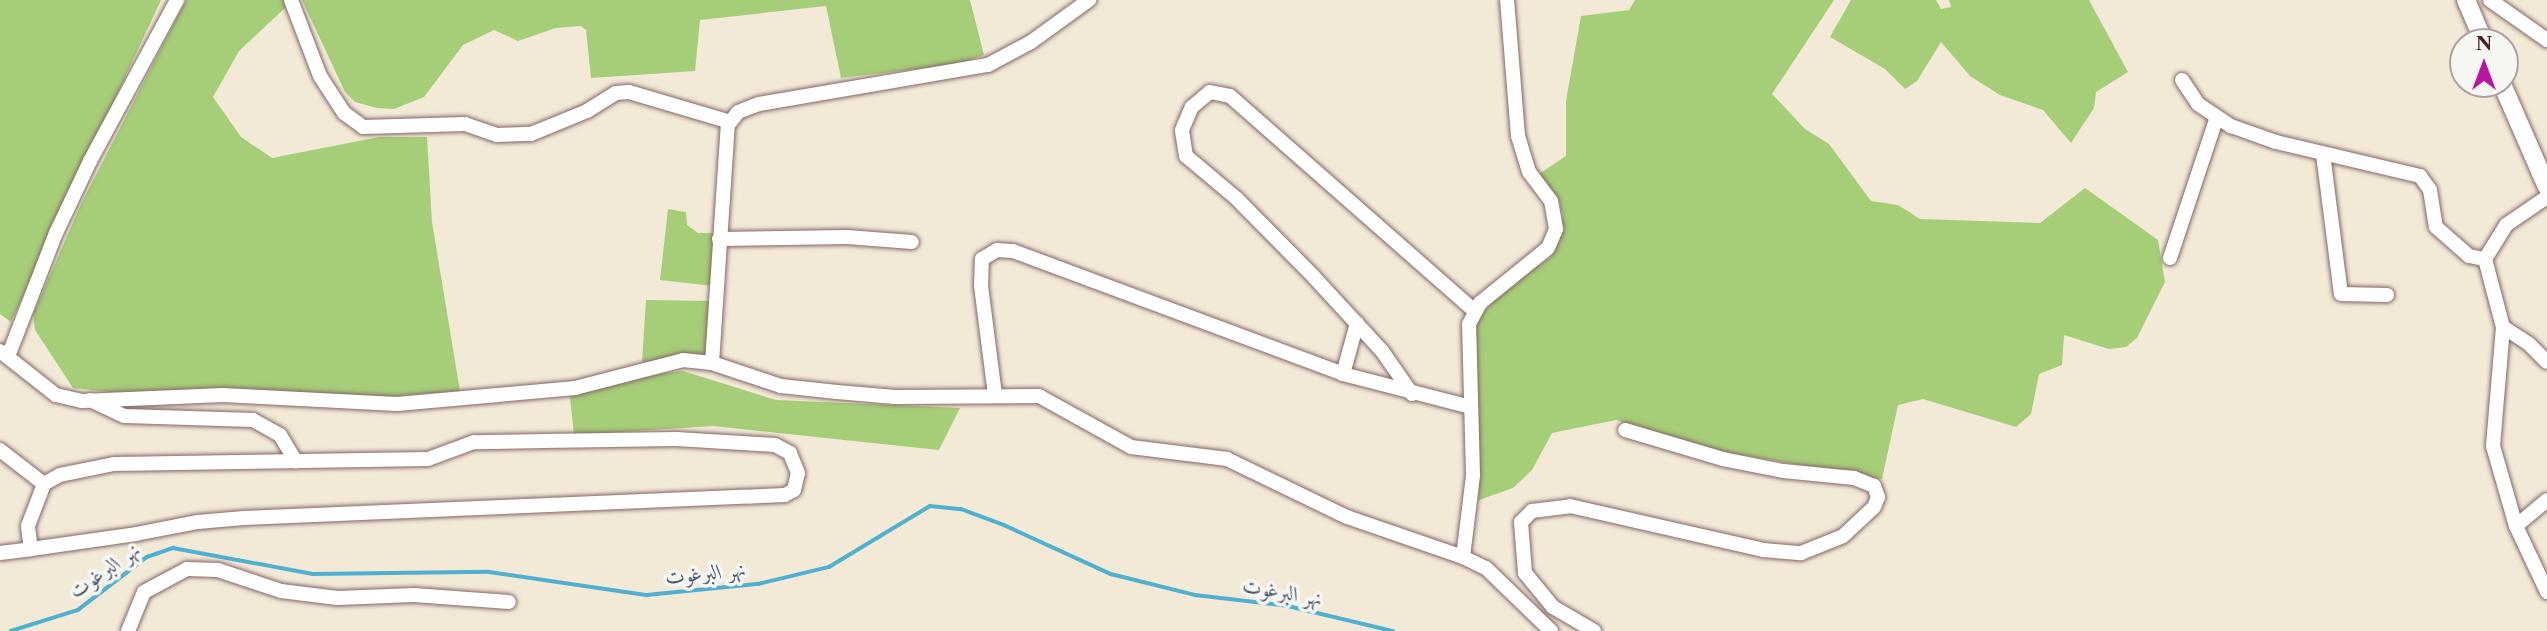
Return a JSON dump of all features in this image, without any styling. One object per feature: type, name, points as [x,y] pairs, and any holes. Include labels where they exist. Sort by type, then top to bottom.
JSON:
[{"type":"main road","points":[[2466,0],[2478,28]]},
{"type":"main road","points":[[2508,98],[2547,187]]},
{"type":"street","points":[[177,0],[85,173],[5,352],[33,381],[56,395],[90,400],[223,395],[397,404],[575,388],[668,363],[712,363],[781,386],[895,397],[995,394],[1051,399],[1131,447],[1227,459],[1348,517],[1463,557],[1486,568],[1551,631]]},
{"type":"street","points":[[291,0],[320,76],[344,113],[363,127],[420,128],[454,123],[497,135],[531,134],[587,111],[616,93],[629,92],[730,122]]},
{"type":"street","points":[[712,363],[719,239],[730,122],[738,112],[759,104],[988,65],[1031,42],[1070,5],[1089,0]]},
{"type":"street","points":[[1463,557],[1473,475],[1467,338],[1475,310],[1548,248],[1556,229],[1551,201],[1529,172],[1518,136],[1507,0]]},
{"type":"street","points":[[2490,0],[2547,40]]},
{"type":"street","points":[[2182,80],[2216,120],[2323,154],[2420,176],[2430,190],[2436,227],[2443,236],[2469,256],[2485,259]]},
{"type":"street","points":[[1412,394],[1357,323],[1259,219],[1186,156],[1182,130],[1200,98],[1218,91],[1230,96],[1475,310]]},
{"type":"street","points":[[2170,258],[2216,120]]},
{"type":"street","points":[[2323,154],[2340,294],[2387,295]]},
{"type":"street","points":[[2547,197],[2506,225],[2485,259],[2503,327],[2493,446],[2516,526],[2547,592]]},
{"type":"street","points":[[719,239],[847,237],[912,242]]},
{"type":"street","points":[[995,394],[981,286],[982,259],[997,250],[1013,251],[1342,374],[1471,407]]},
{"type":"street","points":[[1342,374],[1357,323]]},
{"type":"street","points":[[2503,327],[2529,344],[2547,362]]},
{"type":"street","points":[[90,400],[125,416],[253,420],[280,435],[296,462]]},
{"type":"street","points":[[1594,631],[1553,607],[1525,573],[1521,522],[1532,511],[1570,506],[1763,550],[1801,553],[1843,536],[1874,508],[1878,497],[1874,486],[1854,478],[1735,461],[1625,430]]},
{"type":"street","points":[[0,553],[30,549],[244,518],[785,495],[794,491],[798,473],[790,453],[775,445],[676,439],[474,442],[434,459],[114,464],[60,475],[44,484],[28,526],[30,549]]},
{"type":"street","points":[[0,450],[44,484]]},
{"type":"street","points":[[2516,526],[2547,500]]},
{"type":"street","points":[[128,631],[144,593],[187,569],[218,570],[281,591],[338,598],[414,595],[509,602]]},
{"type":"green space","points":[[0,0],[161,0],[11,322],[0,314]]},
{"type":"green space","points":[[186,0],[284,0],[286,7],[239,51],[213,97],[241,137],[272,158],[379,137],[427,137],[432,222],[460,391],[373,398],[234,389],[111,392],[73,388],[35,330],[33,314],[82,202]]},
{"type":"green space","points":[[302,0],[970,0],[984,55],[958,64],[841,78],[826,6],[700,20],[695,71],[591,78],[586,30],[581,26],[556,28],[518,41],[494,30],[463,45],[424,97],[394,109],[377,108],[355,102],[345,92]]},
{"type":"green space","points":[[1635,0],[1834,0],[1772,94],[1805,129],[1829,144],[1871,201],[1898,205],[1920,219],[2040,223],[2085,188],[2158,240],[2165,282],[2137,338],[2126,347],[2109,349],[2064,335],[2062,365],[2039,374],[2031,414],[2016,427],[1923,399],[1898,405],[1882,479],[1712,450],[1616,420],[1552,433],[1532,470],[1513,488],[1479,500],[1474,334],[1479,318],[1504,289],[1551,257],[1563,217],[1559,201],[1539,174],[1566,156],[1566,101],[1581,16],[1629,10]]},
{"type":"green space","points":[[1851,0],[1936,0],[1941,9],[1951,7],[1949,0],[2089,0],[2128,72],[2096,92],[2094,108],[2071,143],[2043,110],[2000,95],[1970,76],[1941,42],[1917,81],[1905,89],[1885,69],[1830,37]]},
{"type":"green space","points":[[668,209],[686,212],[687,225],[698,233],[716,233],[713,286],[660,280]]},
{"type":"green space","points":[[646,300],[712,301],[707,354],[642,362]]},
{"type":"green space","points":[[683,371],[776,400],[960,408],[939,450],[713,426],[574,435],[570,397],[638,376]]},
{"type":"waterway","name":"نهر البرغوت","points":[[11,631],[78,610],[147,557],[173,548],[313,574],[489,572],[647,595],[758,584],[829,567],[930,506],[961,509],[1004,525],[1111,574],[1195,595],[1288,606],[1393,631]]}]
